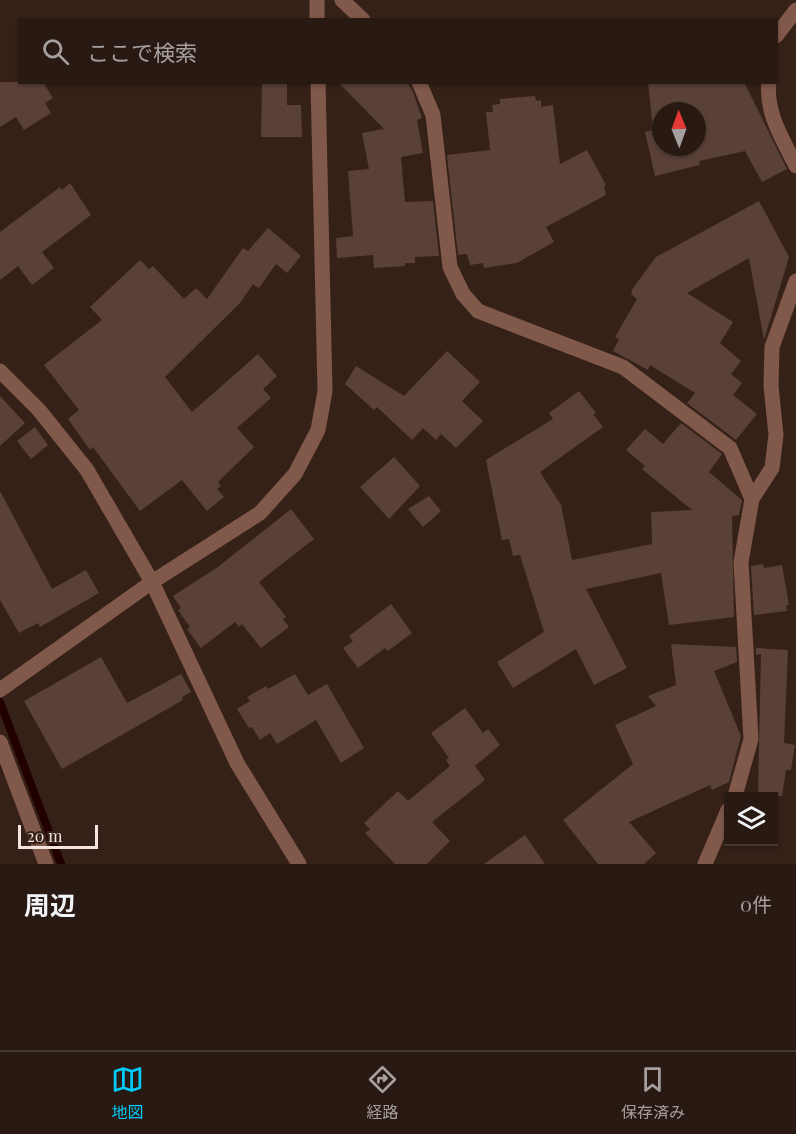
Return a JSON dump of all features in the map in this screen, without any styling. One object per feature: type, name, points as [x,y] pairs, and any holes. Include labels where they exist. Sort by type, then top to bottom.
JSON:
[{"type":"street","points":[[317,0],[317,18]]},
{"type":"street","points":[[342,0],[361,18]]},
{"type":"street","points":[[778,35],[796,10]]},
{"type":"street","points":[[0,690],[152,582],[260,513],[295,474],[318,430],[325,391],[318,84]]},
{"type":"street","points":[[420,84],[433,115],[450,267],[463,294],[478,311],[623,367],[656,389],[730,448],[752,499]]},
{"type":"street","points":[[769,84],[769,106],[796,166]]},
{"type":"street","points":[[736,792],[751,738],[741,562],[752,499],[772,468],[776,435],[771,386],[772,347],[796,281]]},
{"type":"street","points":[[0,371],[39,410],[87,470],[152,582],[237,763],[299,864]]},
{"type":"street","points":[[0,742],[46,864]]},
{"type":"street","points":[[705,864],[724,821]]},
{"type":"building","points":[[0,82],[44,84],[53,98],[45,103],[51,113],[24,130],[16,117],[0,127]]},
{"type":"building","points":[[262,84],[287,84],[287,105],[301,105],[302,137],[261,137]]},
{"type":"building","points":[[340,84],[408,84],[413,92],[422,118],[417,120],[423,153],[401,157],[405,202],[433,201],[439,256],[415,257],[415,263],[405,263],[405,266],[374,268],[373,255],[337,258],[336,238],[353,236],[348,171],[369,169],[362,133],[384,129]]},
{"type":"building","points":[[648,84],[745,84],[787,169],[762,182],[745,151],[699,161],[700,165],[655,176],[645,132],[652,130],[652,156],[706,156],[706,102],[652,102],[652,120]]},
{"type":"building","points":[[535,96],[536,101],[541,100],[541,107],[553,105],[560,164],[587,150],[606,185],[604,186],[606,195],[546,227],[554,242],[517,263],[484,268],[483,263],[470,265],[467,254],[458,255],[447,155],[490,150],[486,112],[493,112],[492,105],[500,104],[500,99]]},
{"type":"building","points":[[70,183],[91,215],[42,252],[54,268],[32,285],[18,266],[0,280],[0,232],[60,187],[62,190]]},
{"type":"building","points":[[759,201],[789,257],[764,340],[749,258],[687,293],[733,322],[720,343],[741,361],[731,374],[742,383],[733,395],[757,414],[736,440],[687,403],[695,393],[650,365],[648,370],[613,351],[619,339],[615,337],[637,299],[631,294],[633,288],[656,257]]},
{"type":"building","points":[[268,228],[301,256],[287,273],[276,264],[259,288],[253,284],[240,303],[165,377],[192,412],[258,354],[277,376],[263,389],[271,398],[237,428],[254,447],[218,482],[221,486],[217,489],[224,497],[207,511],[182,480],[140,511],[93,447],[90,450],[68,419],[79,410],[44,365],[102,320],[90,307],[140,260],[149,269],[153,266],[184,299],[196,288],[207,299],[243,248],[248,251]]},
{"type":"building","points":[[447,351],[480,382],[462,401],[483,421],[456,448],[441,434],[436,440],[423,428],[412,440],[377,407],[374,410],[345,384],[356,366],[404,396]]},
{"type":"building","points":[[579,391],[596,413],[593,414],[603,427],[540,472],[561,505],[572,560],[652,544],[651,512],[692,510],[642,469],[645,466],[626,450],[645,429],[663,444],[681,423],[722,454],[709,472],[742,500],[739,515],[732,516],[734,617],[669,625],[661,573],[586,589],[627,668],[594,685],[576,649],[513,688],[497,662],[544,632],[520,555],[513,556],[509,539],[502,540],[486,460],[553,419],[549,413]]},
{"type":"building","points":[[0,396],[25,423],[0,446]]},
{"type":"building","points":[[35,427],[48,445],[31,459],[17,441]]},
{"type":"building","points":[[394,457],[420,486],[389,519],[360,487]]},
{"type":"building","points":[[0,491],[52,589],[86,570],[99,593],[40,627],[38,623],[19,633],[0,600]]},
{"type":"building","points":[[429,496],[441,511],[423,527],[408,509]]},
{"type":"building","points":[[291,509],[314,539],[259,582],[286,617],[283,619],[289,627],[261,648],[242,624],[239,627],[235,622],[201,648],[187,629],[190,627],[178,610],[181,608],[173,596],[218,567]]},
{"type":"building","points":[[763,564],[764,568],[782,565],[789,605],[786,605],[787,611],[754,615],[751,566]]},
{"type":"building","points":[[391,604],[412,633],[388,651],[385,648],[358,668],[343,648],[353,641],[349,636]]},
{"type":"building","points":[[671,644],[736,647],[737,662],[714,671],[741,736],[729,782],[712,790],[710,785],[629,822],[656,853],[644,864],[598,864],[563,820],[633,764],[615,725],[656,706],[648,696],[676,685]]},
{"type":"building","points":[[756,648],[788,650],[784,743],[795,745],[791,770],[786,770],[782,796],[778,796],[778,792],[758,792],[761,654],[756,655]]},
{"type":"building","points":[[101,657],[127,703],[181,674],[191,692],[182,697],[183,700],[62,769],[24,701]]},
{"type":"building","points":[[295,674],[308,695],[327,684],[364,748],[341,763],[316,720],[277,744],[270,733],[260,740],[237,709],[250,701],[247,697],[266,686],[268,689]]},
{"type":"building","points":[[465,708],[483,733],[488,729],[500,745],[475,766],[485,780],[432,822],[450,841],[427,864],[395,864],[365,833],[370,829],[364,823],[398,791],[408,801],[450,766],[446,760],[449,758],[431,733]]},
{"type":"building","points":[[525,835],[545,864],[484,864]]},
{"type":"waterway","points":[[0,702],[61,864]]}]
